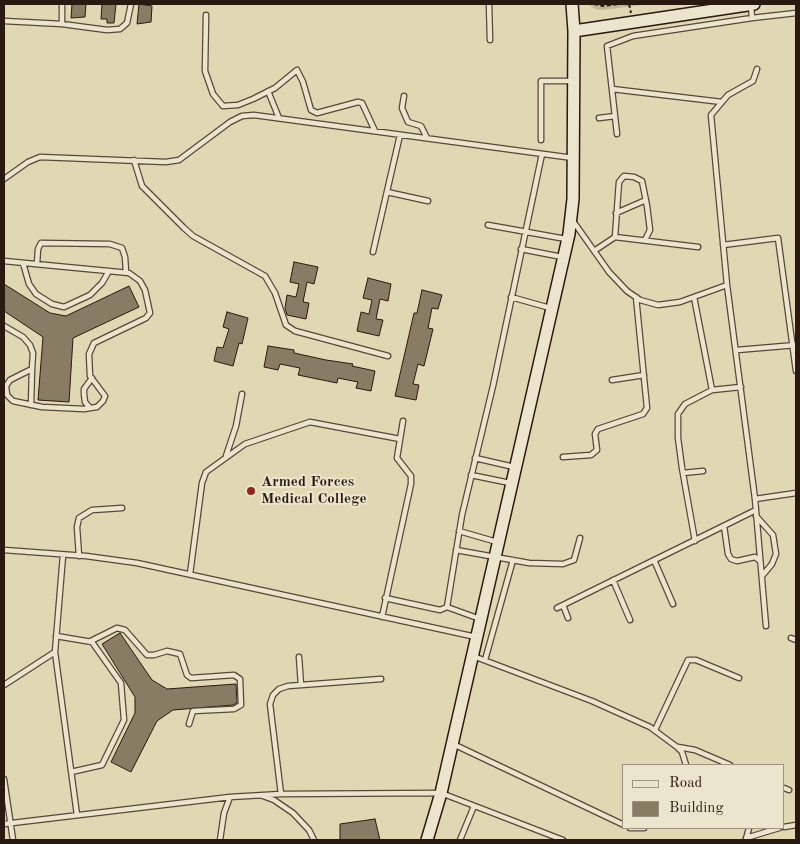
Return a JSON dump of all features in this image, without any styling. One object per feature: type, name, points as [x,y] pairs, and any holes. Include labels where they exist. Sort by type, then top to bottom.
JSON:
[{"type":"street","points":[[427,840],[441,793],[567,240],[573,158],[574,32],[572,4]]},
{"type":"street","points":[[574,32],[752,4]]},
{"type":"lane","points":[[62,4],[62,24]]},
{"type":"lane","points":[[4,21],[62,24],[108,30],[120,29],[127,23],[131,4]]},
{"type":"lane","points":[[489,4],[490,40]]},
{"type":"lane","points":[[752,4],[752,18]]},
{"type":"lane","points":[[618,134],[607,46],[633,36],[796,13]]},
{"type":"lane","points":[[206,15],[205,72],[213,94],[223,106],[238,105],[268,92],[297,70],[303,82],[311,110],[317,113],[358,102],[362,103],[375,131]]},
{"type":"lane","points":[[757,69],[753,81],[728,95],[711,115],[723,245],[755,499],[766,626]]},
{"type":"lane","points":[[542,140],[541,81],[574,82]]},
{"type":"lane","points":[[612,88],[722,102]]},
{"type":"lane","points":[[268,92],[279,118]]},
{"type":"lane","points":[[404,96],[402,108],[408,122],[421,126],[427,138]]},
{"type":"lane","points":[[4,179],[28,162],[40,157],[166,162],[179,160],[242,116],[254,115],[573,158]]},
{"type":"lane","points":[[599,118],[615,116]]},
{"type":"lane","points":[[373,252],[400,134]]},
{"type":"lane","points":[[446,607],[459,531],[542,154]]},
{"type":"lane","points":[[134,160],[142,186],[193,236],[265,276],[275,293],[286,325],[295,331],[388,356]]},
{"type":"lane","points":[[615,237],[619,182],[624,176],[634,177],[642,181],[646,200],[650,230],[645,240]]},
{"type":"lane","points":[[387,192],[428,201]]},
{"type":"lane","points":[[616,213],[646,200]]},
{"type":"lane","points":[[570,218],[609,272],[627,291],[636,297],[658,305],[680,302],[728,285]]},
{"type":"lane","points":[[488,225],[567,240]]},
{"type":"lane","points":[[594,251],[615,237],[698,247]]},
{"type":"lane","points":[[723,245],[778,238],[794,345],[796,371]]},
{"type":"lane","points":[[37,264],[38,249],[41,243],[110,244],[122,248],[126,272]]},
{"type":"lane","points":[[521,249],[563,257]]},
{"type":"lane","points":[[4,261],[126,272],[140,281],[150,305],[150,313],[146,318],[94,343],[89,354],[92,378],[105,396],[97,407],[31,405],[13,401],[7,395],[6,386],[10,380],[32,369]]},
{"type":"lane","points":[[23,263],[29,284],[36,294],[52,304],[64,307],[90,295],[102,283],[109,271]]},
{"type":"lane","points":[[511,297],[552,308]]},
{"type":"lane","points":[[563,457],[591,455],[597,450],[595,434],[598,429],[643,414],[647,408],[636,297]]},
{"type":"lane","points":[[694,297],[712,390]]},
{"type":"lane","points":[[4,326],[23,337],[33,353],[31,405]]},
{"type":"lane","points":[[737,350],[794,345]]},
{"type":"lane","points":[[612,380],[644,375]]},
{"type":"lane","points":[[90,408],[85,402],[84,389],[92,378]]},
{"type":"lane","points":[[695,541],[678,438],[678,414],[685,404],[712,390],[741,387]]},
{"type":"lane","points":[[226,458],[236,426],[242,394]]},
{"type":"lane","points":[[382,616],[411,484],[411,476],[397,458],[403,420]]},
{"type":"lane","points":[[190,574],[202,483],[206,472],[245,444],[310,422],[400,439]]},
{"type":"lane","points":[[475,458],[516,467]]},
{"type":"lane","points":[[683,473],[703,471]]},
{"type":"lane","points":[[471,475],[512,484]]},
{"type":"lane","points":[[755,499],[796,494]]},
{"type":"lane","points":[[79,556],[77,527],[79,518],[92,510],[122,508]]},
{"type":"lane","points":[[557,608],[756,510]]},
{"type":"lane","points":[[756,516],[773,535],[776,554],[772,564],[762,576]]},
{"type":"lane","points":[[724,526],[728,554],[731,560],[755,558],[760,561]]},
{"type":"lane","points":[[459,531],[498,542]]},
{"type":"lane","points":[[456,550],[495,558],[563,564],[574,560],[580,538]]},
{"type":"lane","points":[[4,550],[137,563],[477,637]]},
{"type":"lane","points":[[63,555],[55,652],[76,815]]},
{"type":"lane","points":[[485,660],[513,560]]},
{"type":"lane","points":[[654,560],[673,604]]},
{"type":"lane","points":[[613,580],[630,620]]},
{"type":"lane","points":[[385,598],[440,610],[446,607],[481,619]]},
{"type":"lane","points":[[563,605],[568,618]]},
{"type":"lane","points":[[56,636],[91,642],[117,628],[125,630],[147,654],[154,655],[167,651],[180,654],[187,675],[191,678],[234,674],[240,678],[241,705],[234,709],[193,711],[189,724]]},
{"type":"lane","points":[[71,772],[102,765],[124,720],[121,684],[91,642]]},
{"type":"lane","points":[[4,685],[55,652]]},
{"type":"lane","points":[[472,656],[592,701],[655,730],[682,752],[686,764]]},
{"type":"lane","points":[[300,657],[301,685]]},
{"type":"lane","points":[[655,730],[688,660],[696,660],[738,678]]},
{"type":"lane","points":[[282,794],[270,704],[273,695],[279,689],[301,685],[381,679]]},
{"type":"lane","points":[[451,743],[622,824]]},
{"type":"lane","points":[[677,747],[695,750],[728,764]]},
{"type":"lane","points":[[4,779],[13,840]]},
{"type":"lane","points":[[4,824],[230,797],[282,794],[441,793],[563,840]]},
{"type":"lane","points":[[261,795],[274,800],[293,814],[309,830],[314,840]]},
{"type":"lane","points":[[220,840],[224,813],[230,797]]},
{"type":"lane","points":[[460,840],[474,806]]},
{"type":"lane","points":[[746,839],[776,829]]},
{"type":"path","points":[[594,4],[603,6],[620,4]]},
{"type":"shaded area","points":[[588,4],[650,4],[602,10],[595,9]]},
{"type":"building","points":[[72,4],[86,4],[85,17],[71,18]]},
{"type":"building","points":[[102,4],[116,4],[114,23],[107,23],[107,19],[101,19]]},
{"type":"building","points":[[139,4],[152,6],[151,22],[137,24]]},
{"type":"building","points":[[294,262],[318,267],[314,284],[307,282],[303,302],[309,303],[306,319],[287,315],[285,308],[287,295],[296,297],[299,284],[290,282]]},
{"type":"building","points":[[368,278],[391,284],[388,301],[380,299],[376,319],[383,320],[379,336],[357,331],[361,312],[369,314],[372,300],[363,298]]},
{"type":"building","points":[[4,284],[50,313],[66,316],[129,286],[139,307],[73,338],[69,402],[38,400],[43,337],[4,311]]},
{"type":"building","points":[[422,290],[442,295],[438,309],[432,308],[428,328],[433,329],[424,366],[418,364],[413,384],[419,385],[416,400],[395,396],[414,313],[417,313]]},
{"type":"building","points":[[227,312],[248,318],[242,344],[239,343],[233,366],[214,361],[217,347],[223,348],[229,329],[223,327]]},
{"type":"building","points":[[268,346],[294,350],[294,353],[353,364],[352,366],[375,371],[371,391],[356,388],[358,382],[338,378],[337,383],[298,375],[300,368],[280,364],[278,370],[264,367]]},
{"type":"building","points":[[120,633],[152,680],[167,689],[236,684],[237,703],[233,705],[173,710],[157,721],[131,772],[111,762],[135,713],[135,697],[102,644]]},
{"type":"building","points":[[375,819],[380,840],[340,840],[340,824]]},
{"type":"place","name":"Armed Forces Medical College","points":[[251,491]]}]
